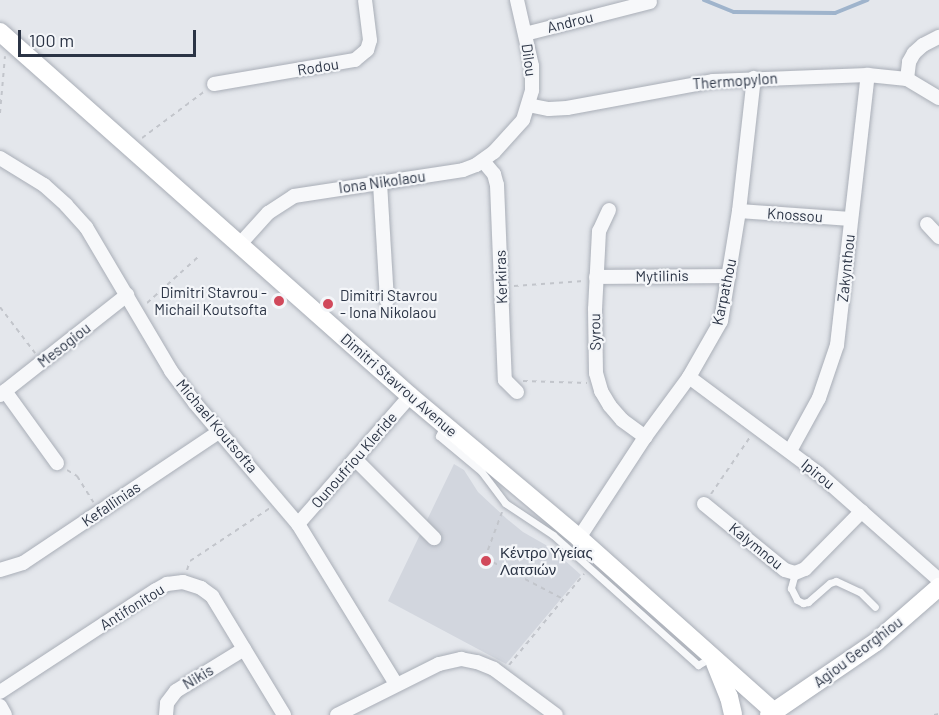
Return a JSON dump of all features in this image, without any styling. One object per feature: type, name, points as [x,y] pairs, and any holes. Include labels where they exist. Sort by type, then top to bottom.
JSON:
[{"type":"main road","name":"Dimitri Stavrou Avenue","points":[[3,35],[410,396],[579,538],[771,713]]},
{"type":"main road","name":"Agiou Georghiou","points":[[771,713],[876,642],[939,586]]},
{"type":"main road","points":[[712,657],[729,697],[733,715]]},
{"type":"street","name":"Rodou","points":[[214,84],[355,60],[364,54],[370,40],[365,0]]},
{"type":"street","name":"Dilou","points":[[517,0],[532,75],[528,105],[523,120]]},
{"type":"street","name":"Androu","points":[[525,34],[650,2]]},
{"type":"street","points":[[907,79],[909,62],[914,53],[922,45],[939,37]]},
{"type":"street","name":"Thermopylon","points":[[528,105],[549,109],[567,108],[686,84],[754,78],[868,75],[907,79],[939,98]]},
{"type":"street","name":"Zakynthou","points":[[790,451],[819,398],[837,345],[868,75]]},
{"type":"street","name":"Karpathou","points":[[579,538],[645,436],[689,377],[721,321],[739,211],[754,78]]},
{"type":"street","name":"Iona Nikolaou","points":[[240,244],[268,213],[287,199],[308,193],[454,172],[483,161],[509,138],[523,120]]},
{"type":"street","name":"Michael Koutsofta","points":[[0,158],[33,177],[66,205],[94,239],[177,380],[298,524],[396,684]]},
{"type":"street","name":"Kerkiras","points":[[483,161],[494,174],[497,191],[505,380]]},
{"type":"street","points":[[380,183],[387,301]]},
{"type":"street","name":"Syrou","points":[[609,210],[599,231],[595,279],[595,364],[598,384],[616,414],[645,436]]},
{"type":"street","name":"Knossou","points":[[739,211],[851,219]]},
{"type":"street","points":[[927,224],[939,237]]},
{"type":"street","name":"Mytilinis","points":[[595,279],[729,276]]},
{"type":"street","name":"Mesogiou","points":[[3,393],[127,295]]},
{"type":"street","name":"Ipirou","points":[[689,377],[790,451],[939,580]]},
{"type":"street","points":[[505,380],[517,392]]},
{"type":"street","points":[[3,393],[57,463]]},
{"type":"street","name":"Ounoufriou Kleride","points":[[298,524],[410,396]]},
{"type":"street","name":"Kefallinias","points":[[0,570],[23,563],[219,432]]},
{"type":"street","points":[[356,459],[434,538]]},
{"type":"street","name":"Kalymnou","points":[[704,504],[785,570],[795,573],[805,569],[862,511]]},
{"type":"street","name":"Antifonitou","points":[[0,692],[156,590],[167,584],[183,582],[201,588],[212,597],[284,715]]},
{"type":"street","name":"Nikis","points":[[166,715],[167,703],[176,691],[244,650]]},
{"type":"street","points":[[337,715],[396,684],[454,660],[477,662],[501,674],[556,715]]},
{"type":"street","points":[[0,706],[5,715]]},
{"type":"lane","points":[[445,425],[439,436],[481,471],[505,503],[554,535],[698,665],[712,657]]},
{"type":"lane","points":[[795,573],[791,588],[797,600],[803,603],[808,602],[830,583],[836,581],[860,592],[875,607]]},
{"type":"path","points":[[0,113],[3,35]]},
{"type":"path","points":[[130,147],[214,84]]},
{"type":"path","points":[[137,312],[198,257]]},
{"type":"path","points":[[501,287],[595,279]]},
{"type":"path","points":[[0,307],[42,362]]},
{"type":"path","points":[[505,380],[598,384]]},
{"type":"path","points":[[704,504],[757,427]]},
{"type":"path","points":[[57,463],[76,476],[99,512]]},
{"type":"path","points":[[183,582],[190,561],[280,502]]},
{"type":"path","points":[[505,503],[485,558],[563,599]]},
{"type":"path","points":[[501,674],[589,567]]},
{"type":"path","points":[[934,715],[939,714]]},
{"type":"shaded area","name":"Κέντρο Υγείας Λατσιών","points":[[454,464],[464,470],[478,492],[507,519],[523,532],[551,548],[581,575],[506,664],[388,601]]},
{"type":"waterway","points":[[704,0],[734,12],[835,13],[868,0]]},
{"type":"place","name":"Dimitri Stavrou - Michail Koutsofta","points":[[279,301]]},
{"type":"place","name":"Dimitri Stavrou - Iona Nikolaou","points":[[328,304]]},
{"type":"place","name":"Κέντρο Υγείας Λατσιών","points":[[486,561]]}]
